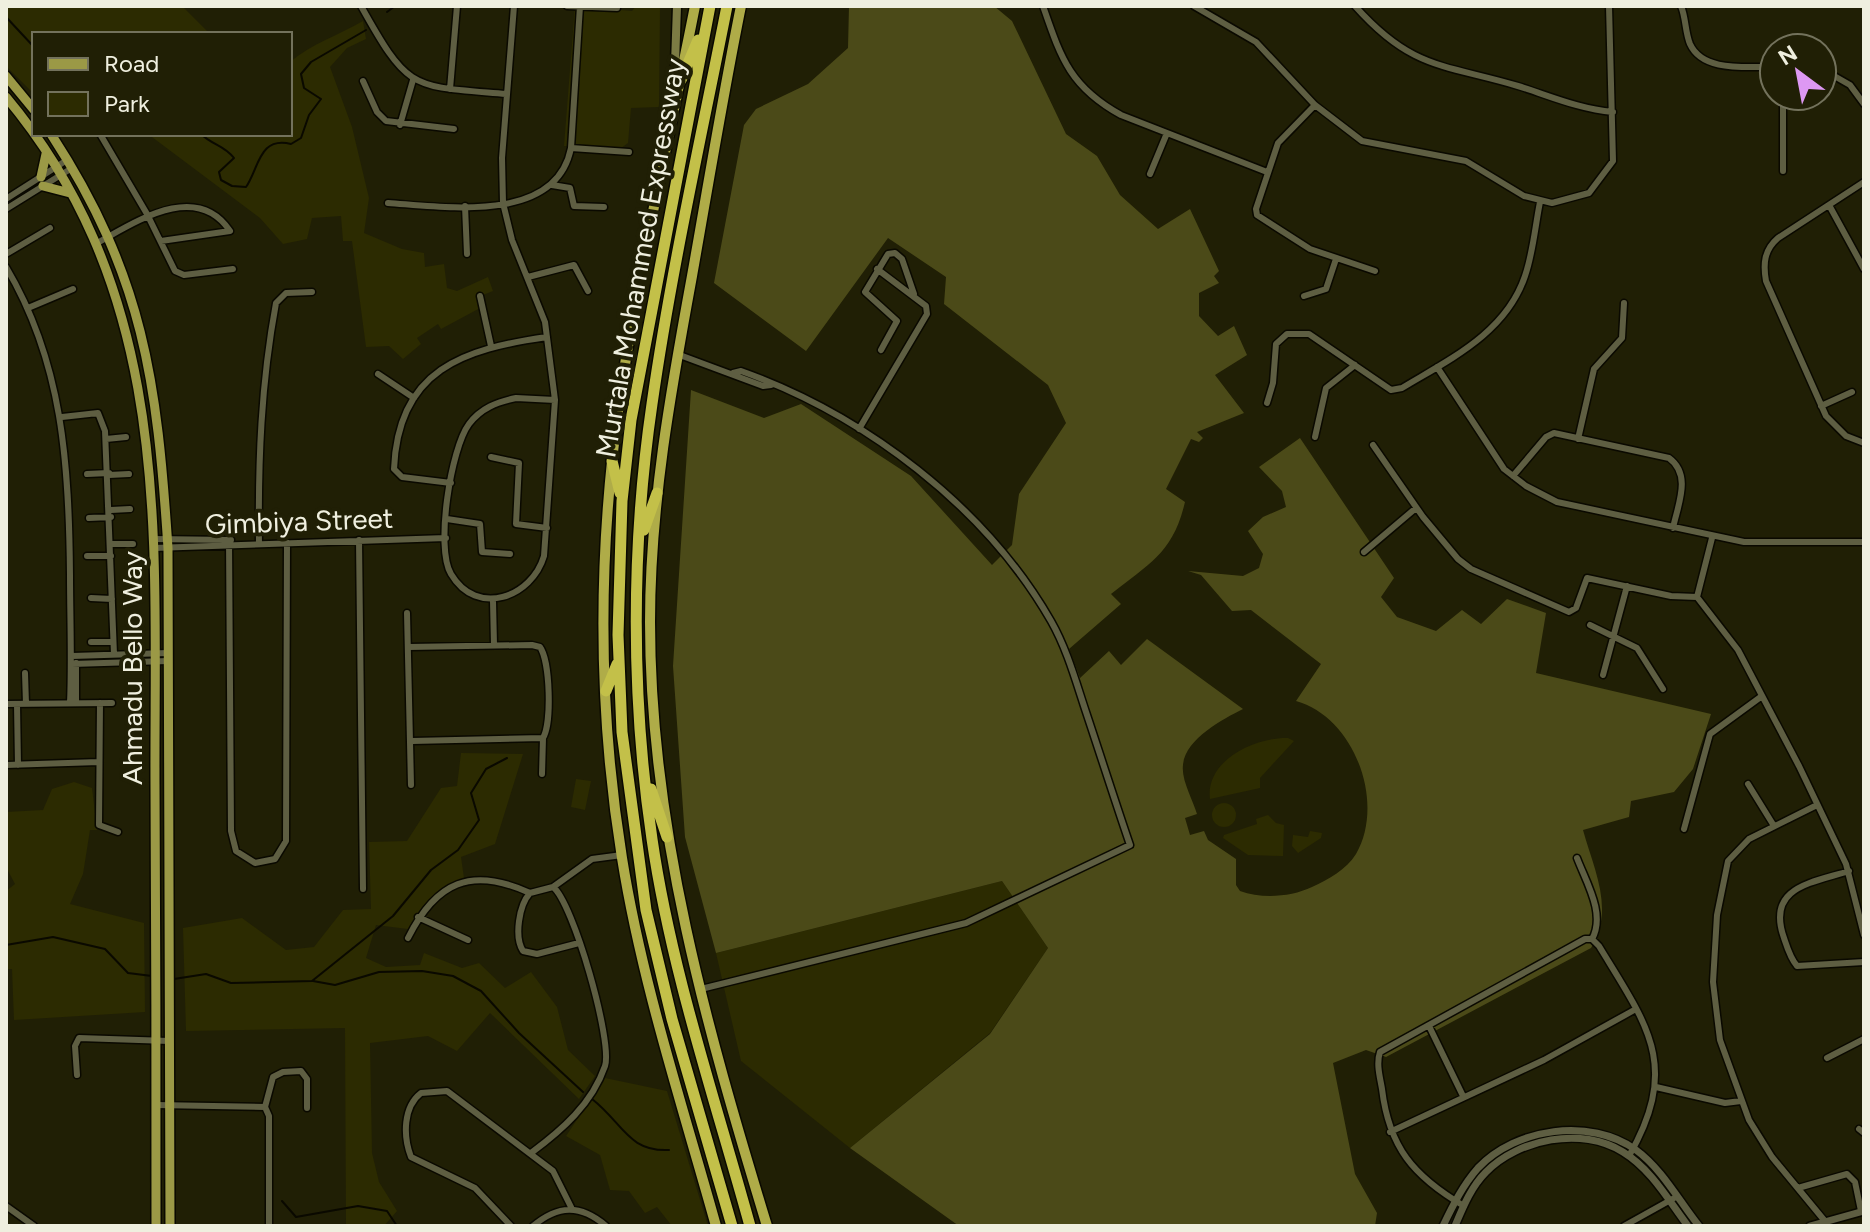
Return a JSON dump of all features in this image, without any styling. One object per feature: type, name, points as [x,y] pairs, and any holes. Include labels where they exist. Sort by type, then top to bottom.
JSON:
[{"type":"highway","name":"Murtala Mohammed Expressway","points":[[695,6],[630,342],[612,461],[605,572],[606,691],[622,855],[652,999],[716,1226]]},
{"type":"highway","name":"Murtala Mohammed Expressway","points":[[727,6],[651,406],[639,546],[639,715],[652,841],[677,963],[750,1226]]},
{"type":"highway","name":"Murtala Mohammed Expressway","points":[[741,6],[676,353],[657,493],[650,622],[656,738],[667,837],[697,990],[767,1226]]},
{"type":"highway","name":"Murtala Mohammed Expressway","points":[[709,12],[639,367],[622,501],[619,660],[622,732],[646,910],[672,1019],[732,1226]]},
{"type":"highway","points":[[681,80],[709,12]]},
{"type":"highway","points":[[612,461],[622,501]]},
{"type":"highway","points":[[639,546],[657,493]]},
{"type":"highway","points":[[606,691],[619,660]]},
{"type":"highway","points":[[644,770],[667,837]]},
{"type":"main road","points":[[674,113],[677,6]]},
{"type":"main road","points":[[6,76],[32,108]]},
{"type":"main road","name":"Ahmadu Bello Way","points":[[6,97],[32,133]]},
{"type":"main road","name":"Ahmadu Bello Way","points":[[34,136],[97,243],[119,301],[136,369],[149,458],[155,657],[156,1226]]},
{"type":"main road","name":"Ahmadu Bello Way","points":[[52,136],[109,236],[133,295],[150,367],[163,456],[168,543],[170,1226]]},
{"type":"main road","points":[[45,151],[42,182],[70,193]]},
{"type":"street","points":[[361,6],[393,61],[413,80],[450,89],[506,94]]},
{"type":"street","points":[[450,89],[457,6]]},
{"type":"street","points":[[514,6],[506,94],[503,203],[547,337],[555,400],[547,528],[540,570],[516,593],[493,601],[466,590],[452,575],[446,538],[447,519],[451,483],[461,441],[477,415],[500,401],[516,398],[555,400]]},
{"type":"street","points":[[567,6],[617,8]]},
{"type":"street","points":[[1043,6],[1061,59],[1077,83],[1113,111],[1267,172]]},
{"type":"street","points":[[1194,6],[1256,42],[1315,105],[1362,141],[1466,161],[1540,202],[1575,200],[1589,193],[1602,181],[1613,161],[1609,6]]},
{"type":"street","points":[[1355,6],[1390,40],[1433,65],[1505,82],[1581,108],[1613,112]]},
{"type":"street","points":[[1681,6],[1692,49],[1705,60],[1726,66],[1758,67]]},
{"type":"street","points":[[388,203],[465,206],[503,203],[524,199],[552,185],[567,167],[571,148],[580,7]]},
{"type":"street","points":[[1838,78],[1850,85],[1864,104]]},
{"type":"street","points":[[400,125],[413,80]]},
{"type":"street","points":[[363,81],[381,117],[400,125],[454,129]]},
{"type":"street","points":[[1315,105],[1279,141],[1256,209],[1259,218],[1310,249],[1375,271]]},
{"type":"street","points":[[1783,112],[1783,171]]},
{"type":"street","points":[[1150,174],[1167,133]]},
{"type":"street","points":[[101,136],[178,274],[233,269]]},
{"type":"street","points":[[571,148],[629,152]]},
{"type":"street","points":[[6,209],[70,164]]},
{"type":"street","points":[[6,199],[42,182]]},
{"type":"street","points":[[1864,182],[1772,243],[1764,266],[1766,281],[1821,406],[1836,428],[1864,443]]},
{"type":"street","points":[[552,185],[570,188],[574,206],[604,207]]},
{"type":"street","points":[[1267,403],[1273,383],[1276,344],[1283,335],[1309,334],[1391,390],[1402,388],[1474,344],[1508,310],[1526,274],[1540,202]]},
{"type":"street","points":[[1829,205],[1864,269]]},
{"type":"street","points":[[465,206],[467,254]]},
{"type":"street","points":[[97,243],[147,214],[173,208],[204,211],[230,231],[161,241]]},
{"type":"street","points":[[6,254],[50,228]]},
{"type":"street","points":[[881,350],[897,321],[865,294],[888,254],[899,255],[916,298]]},
{"type":"street","points":[[1304,296],[1326,289],[1336,259]]},
{"type":"street","points":[[528,277],[574,265],[588,291]]},
{"type":"street","points":[[6,267],[28,308],[49,361],[62,417],[69,488],[73,703]]},
{"type":"street","points":[[859,429],[923,325],[927,310],[877,269]]},
{"type":"street","points":[[28,308],[73,289]]},
{"type":"street","points":[[259,544],[261,399],[276,303],[286,293],[312,292]]},
{"type":"street","points":[[480,296],[491,346]]},
{"type":"street","points":[[1578,439],[1594,369],[1622,338],[1624,303]]},
{"type":"street","points":[[451,483],[409,479],[399,476],[394,469],[402,428],[414,398],[448,364],[491,346],[547,337]]},
{"type":"street","points":[[676,353],[733,373],[741,371],[812,401],[859,429],[921,473],[983,531],[1024,580],[1053,624],[1072,670],[1130,845],[966,923],[697,990]]},
{"type":"street","points":[[1315,437],[1326,388],[1355,365]]},
{"type":"street","points":[[1437,367],[1474,427],[1513,476],[1557,502],[1712,538],[1765,544],[1864,542]]},
{"type":"street","points":[[378,374],[414,398]]},
{"type":"street","points":[[1821,406],[1852,392]]},
{"type":"street","points":[[62,417],[98,413],[106,439],[114,654]]},
{"type":"street","points":[[1513,476],[1549,435],[1669,458],[1677,464],[1683,480],[1673,528]]},
{"type":"street","points":[[106,439],[126,437]]},
{"type":"street","points":[[1373,445],[1416,508],[1471,569],[1563,611],[1576,608],[1587,578],[1684,598],[1697,597]]},
{"type":"street","points":[[491,457],[519,463],[516,524],[547,528]]},
{"type":"street","points":[[87,474],[129,474]]},
{"type":"street","points":[[1364,552],[1416,508]]},
{"type":"street","points":[[89,518],[130,509]]},
{"type":"street","points":[[447,519],[480,524],[482,552],[510,554]]},
{"type":"street","name":"Gimbiya Street","points":[[153,544],[446,538]]},
{"type":"street","points":[[1697,597],[1712,538]]},
{"type":"street","points":[[359,540],[363,889]]},
{"type":"street","points":[[232,543],[231,831],[233,843],[242,857],[265,864],[281,854],[286,841],[287,543]]},
{"type":"street","points":[[111,544],[133,544]]},
{"type":"street","points":[[87,556],[111,556]]},
{"type":"street","points":[[1603,675],[1627,586]]},
{"type":"street","points":[[1697,597],[1738,650],[1817,805],[1849,871],[1864,935]]},
{"type":"street","points":[[91,598],[112,599]]},
{"type":"street","points":[[493,601],[494,645]]},
{"type":"street","points":[[407,613],[411,785]]},
{"type":"street","points":[[1590,625],[1615,635],[1645,656],[1663,689]]},
{"type":"street","points":[[91,642],[113,642]]},
{"type":"street","points":[[409,647],[532,645],[544,652],[548,721],[543,738],[546,744],[542,774]]},
{"type":"street","points":[[74,660],[114,654],[155,657]]},
{"type":"street","points":[[74,660],[168,657]]},
{"type":"street","points":[[25,673],[26,704]]},
{"type":"street","points":[[1684,829],[1710,734],[1762,696]]},
{"type":"street","points":[[100,703],[99,825],[118,832]]},
{"type":"street","points":[[6,704],[112,703]]},
{"type":"street","points":[[17,704],[18,765]]},
{"type":"street","points":[[412,741],[543,738]]},
{"type":"street","points":[[6,765],[99,762]]},
{"type":"street","points":[[1748,784],[1774,826]]},
{"type":"street","points":[[1817,805],[1739,847],[1728,861],[1717,915],[1713,982],[1717,1027],[1741,1101],[1758,1139],[1824,1220]]},
{"type":"street","points":[[408,938],[427,904],[456,883],[471,880],[530,893],[553,887],[592,859],[622,855]]},
{"type":"street","points":[[1464,1206],[1407,1162],[1390,1132],[1378,1058],[1380,1052],[1592,939],[1598,929],[1598,916],[1577,858]]},
{"type":"street","points":[[1849,871],[1789,895],[1779,907],[1779,923],[1797,966],[1864,962]]},
{"type":"street","points":[[531,1153],[577,1115],[607,1057],[579,943],[564,899],[553,887]]},
{"type":"street","points":[[530,893],[523,906],[519,937],[523,951],[537,954],[579,943]]},
{"type":"street","points":[[418,917],[468,940]]},
{"type":"street","points":[[1592,939],[1636,1009],[1653,1046],[1656,1087],[1631,1152]]},
{"type":"street","points":[[1390,1132],[1544,1060],[1636,1009]]},
{"type":"street","points":[[1429,1026],[1463,1096]]},
{"type":"street","points":[[77,1075],[75,1046],[79,1038],[169,1041]]},
{"type":"street","points":[[1827,1058],[1864,1039]]},
{"type":"street","points":[[269,1226],[269,1116],[265,1107],[273,1077],[283,1072],[301,1071],[307,1079],[307,1108]]},
{"type":"street","points":[[1656,1087],[1725,1103],[1741,1101]]},
{"type":"street","points":[[511,1226],[475,1188],[413,1160],[407,1136],[410,1105],[429,1090],[447,1091],[531,1153],[558,1178],[571,1207]]},
{"type":"street","points":[[156,1105],[265,1107]]},
{"type":"street","points":[[1443,1226],[1455,1200],[1490,1157],[1517,1141],[1539,1134],[1572,1131],[1598,1134],[1631,1152],[1699,1226]]},
{"type":"street","points":[[1455,1226],[1484,1174],[1495,1164],[1533,1145],[1582,1139],[1631,1152]]},
{"type":"street","points":[[1798,1188],[1847,1174],[1855,1182],[1863,1211],[1810,1226]]},
{"type":"street","points":[[1624,1226],[1672,1199]]},
{"type":"street","points":[[1672,1199],[1688,1226]]},
{"type":"street","points":[[6,1206],[34,1226]]},
{"type":"street","points":[[533,1226],[554,1211],[571,1207],[586,1212],[606,1226]]},
{"type":"green space","points":[[6,6],[182,6],[208,32],[32,32],[32,92],[6,66]]},
{"type":"green space","points":[[575,6],[632,11],[636,6],[660,6],[659,107],[631,108],[628,143],[621,148],[564,146]]},
{"type":"green space","points":[[363,21],[366,39],[347,48],[330,67],[352,127],[369,198],[364,233],[402,249],[424,253],[425,267],[444,264],[447,288],[457,291],[488,277],[493,291],[483,295],[482,307],[441,329],[438,324],[417,338],[421,344],[403,359],[389,346],[366,347],[352,241],[343,241],[341,216],[312,218],[307,239],[283,244],[260,218],[151,136],[292,136],[292,60]]},
{"type":"green space","points":[[1288,738],[1294,741],[1260,778],[1260,788],[1210,799],[1211,785],[1224,762],[1248,747]]},
{"type":"green space","points":[[461,753],[523,754],[495,844],[461,857],[464,878],[431,898],[408,929],[376,925],[366,958],[386,967],[420,965],[424,953],[462,968],[479,963],[505,988],[531,972],[557,1007],[568,1050],[595,1076],[579,1099],[490,1013],[457,1051],[428,1036],[370,1043],[372,1153],[379,1182],[397,1211],[384,1226],[346,1226],[345,1028],[186,1031],[183,928],[242,918],[286,950],[314,947],[343,910],[371,909],[369,842],[407,841],[441,788],[457,786]]},
{"type":"green space","points":[[576,779],[591,781],[585,810],[571,807]]},
{"type":"green space","points":[[74,782],[92,788],[97,830],[90,830],[83,874],[70,904],[144,923],[145,1012],[14,1020],[12,969],[6,969],[6,891],[15,884],[6,867],[6,812],[43,810],[52,789]]},
{"type":"green space","points":[[1224,803],[1233,806],[1236,815],[1233,824],[1224,827],[1215,824],[1212,815],[1215,806]]},
{"type":"green space","points":[[1268,815],[1276,823],[1284,825],[1283,856],[1248,855],[1223,838],[1257,824],[1256,819]]},
{"type":"green space","points":[[1310,831],[1322,833],[1321,838],[1298,853],[1292,846],[1293,835],[1308,837]]},
{"type":"green space","points":[[1002,881],[1048,948],[990,1033],[850,1148],[741,1061],[716,953]]},
{"type":"green space","points":[[605,1078],[667,1091],[708,1226],[672,1226],[657,1207],[645,1213],[629,1191],[610,1190],[600,1155],[566,1136]]},
{"type":"shaded area","points":[[849,6],[994,6],[1012,21],[1066,134],[1097,156],[1120,195],[1158,229],[1190,209],[1219,271],[1214,276],[1219,283],[1199,293],[1199,316],[1218,336],[1234,326],[1247,355],[1215,375],[1244,413],[1197,432],[1203,438],[1199,442],[1191,439],[1166,489],[1185,502],[1174,534],[1158,556],[1111,594],[1121,604],[1069,649],[1080,678],[1109,651],[1121,665],[1147,639],[1243,709],[1198,738],[1185,756],[1183,765],[1185,783],[1197,814],[1185,818],[1190,835],[1204,831],[1208,840],[1236,859],[1236,885],[1240,891],[1267,896],[1304,890],[1347,865],[1356,854],[1364,833],[1367,810],[1359,764],[1334,724],[1316,710],[1296,701],[1321,664],[1251,610],[1232,611],[1201,575],[1188,571],[1243,576],[1259,568],[1263,554],[1248,531],[1263,517],[1286,507],[1282,491],[1259,467],[1300,438],[1394,578],[1381,597],[1397,617],[1436,631],[1462,610],[1481,624],[1507,599],[1546,613],[1536,673],[1711,714],[1693,769],[1674,792],[1631,801],[1629,817],[1583,830],[1597,875],[1602,905],[1598,934],[1591,948],[1386,1057],[1366,1050],[1333,1063],[1355,1174],[1377,1213],[1375,1226],[959,1226],[850,1148],[990,1034],[1048,948],[1002,881],[716,953],[685,837],[673,666],[691,390],[764,418],[801,404],[911,476],[992,565],[1012,545],[1019,494],[1066,423],[1048,385],[944,304],[946,277],[888,238],[806,351],[714,283],[744,125],[756,109],[808,84],[848,48]]},
{"type":"waterway","points":[[387,12],[395,6]]},
{"type":"waterway","points":[[6,17],[32,45]]},
{"type":"waterway","points":[[203,136],[234,158],[219,172],[221,180],[232,186],[246,187],[266,149],[280,143],[291,144],[301,138],[309,115],[321,99],[304,88],[301,74],[311,62],[366,30]]},
{"type":"waterway","points":[[174,979],[206,974],[231,983],[312,981],[393,916],[431,870],[458,850],[479,820],[471,793],[486,769],[507,758]]},
{"type":"waterway","points":[[6,945],[53,937],[105,949],[128,973],[152,976]]},
{"type":"waterway","points":[[313,981],[335,985],[379,972],[422,971],[453,976],[481,991],[519,1033],[583,1092]]},
{"type":"waterway","points":[[592,1099],[635,1141],[655,1149],[669,1150]]},
{"type":"waterway","points":[[282,1201],[296,1217],[358,1206],[387,1211],[397,1226]]}]
